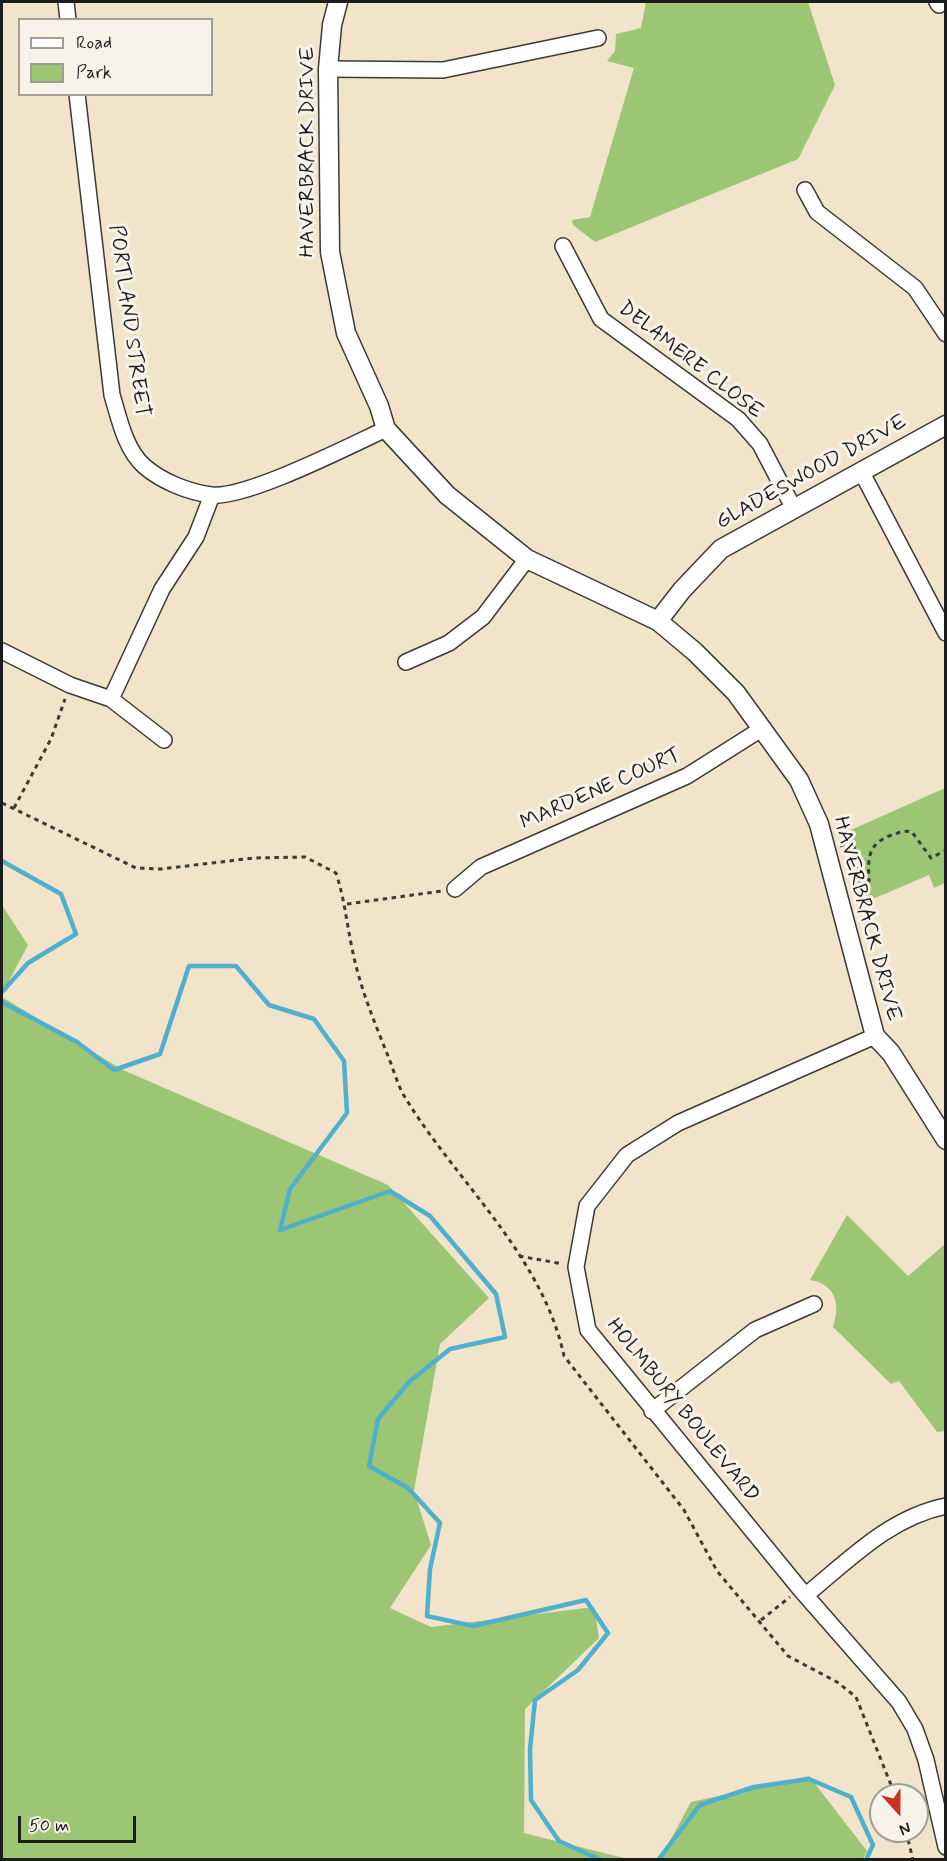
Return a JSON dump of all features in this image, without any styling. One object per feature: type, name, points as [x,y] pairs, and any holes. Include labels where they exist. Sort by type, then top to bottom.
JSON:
[{"type":"street","points":[[66,2],[68,18]]},
{"type":"street","name":"HAVERBRACK DRIVE","points":[[338,2],[332,25],[328,69],[330,252],[346,333],[379,406],[386,429],[447,495],[527,559],[658,621],[695,652],[736,693],[799,780],[827,850],[875,1036],[891,1053],[945,1140]]},
{"type":"street","points":[[328,69],[443,70],[598,38]]},
{"type":"street","name":"PORTLAND STREET","points":[[77,96],[112,395],[123,433],[143,465],[173,484],[212,495],[249,489],[386,429]]},
{"type":"street","points":[[805,190],[817,212],[915,288],[945,334]]},
{"type":"street","name":"DELAMERE CLOSE","points":[[564,246],[601,319],[738,419],[760,444],[793,507]]},
{"type":"street","name":"GLADESWOOD DRIVE","points":[[658,621],[682,590],[721,549],[793,507],[945,425]]},
{"type":"street","points":[[861,471],[945,633]]},
{"type":"street","points":[[111,699],[162,589],[196,537],[212,495]]},
{"type":"street","points":[[406,662],[449,643],[483,617],[527,559]]},
{"type":"street","points":[[2,651],[69,685],[111,699],[164,740]]},
{"type":"street","name":"MARDENE COURT","points":[[455,889],[482,867],[687,776],[763,728]]},
{"type":"street","name":"HOLMBURY BOULEVARD","points":[[875,1036],[678,1123],[627,1155],[587,1206],[576,1267],[588,1330],[652,1411],[803,1592],[887,1685],[908,1715],[926,1760],[945,1847]]},
{"type":"street","points":[[652,1411],[755,1330],[814,1304]]},
{"type":"street","points":[[803,1592],[896,1524],[922,1512],[945,1506]]},
{"type":"path","points":[[14,808],[51,739],[69,685]]},
{"type":"path","points":[[2,803],[136,868],[161,868],[254,858],[305,857],[336,873],[346,904],[355,960],[372,1014],[402,1093],[519,1256],[557,1324],[564,1356],[684,1510],[717,1571],[761,1620],[788,1656],[837,1682],[856,1697],[890,1783]]},
{"type":"path","points":[[827,850],[853,842],[864,894],[869,893],[870,849],[877,841],[905,830],[912,832],[926,855],[931,858],[945,850]]},
{"type":"path","points":[[346,904],[455,889]]},
{"type":"path","points":[[519,1256],[576,1267]]},
{"type":"path","points":[[761,1620],[803,1592]]},
{"type":"path","points":[[909,1843],[913,1860]]},
{"type":"green space","points":[[646,2],[808,2],[835,85],[798,159],[595,242],[573,225],[572,220],[590,217],[634,68],[607,61],[615,51],[616,34],[641,28]]},
{"type":"green space","points":[[945,788],[945,883],[934,888],[929,875],[861,904],[844,833]]},
{"type":"green space","points":[[2,905],[28,945],[2,994]]},
{"type":"green space","points":[[2,997],[123,1070],[388,1185],[489,1298],[440,1344],[414,1491],[431,1545],[390,1608],[431,1627],[594,1607],[599,1638],[525,1709],[524,1833],[628,1859],[2,1859]]},
{"type":"green space","points":[[847,1215],[908,1276],[945,1244],[945,1431],[937,1432],[899,1381],[891,1384],[833,1327],[836,1311],[834,1296],[825,1286],[810,1280]]},
{"type":"green space","points":[[809,1776],[867,1851],[863,1859],[660,1859],[691,1802]]},
{"type":"waterway","points":[[2,861],[61,894],[76,934],[28,963],[2,992]]},
{"type":"waterway","points":[[2,1002],[77,1042],[114,1070],[160,1054],[189,966],[236,966],[269,1005],[314,1019],[344,1061],[347,1113],[290,1189],[280,1230],[390,1191],[430,1216],[496,1294],[505,1337],[450,1349],[409,1382],[378,1419],[369,1466],[408,1488],[440,1523],[430,1569],[427,1616],[473,1626],[586,1600],[608,1633],[578,1670],[535,1700],[530,1749],[531,1800],[559,1841],[601,1860]]},
{"type":"waterway","points":[[658,1860],[700,1805],[754,1787],[809,1779],[851,1797],[873,1845],[866,1860]]}]
